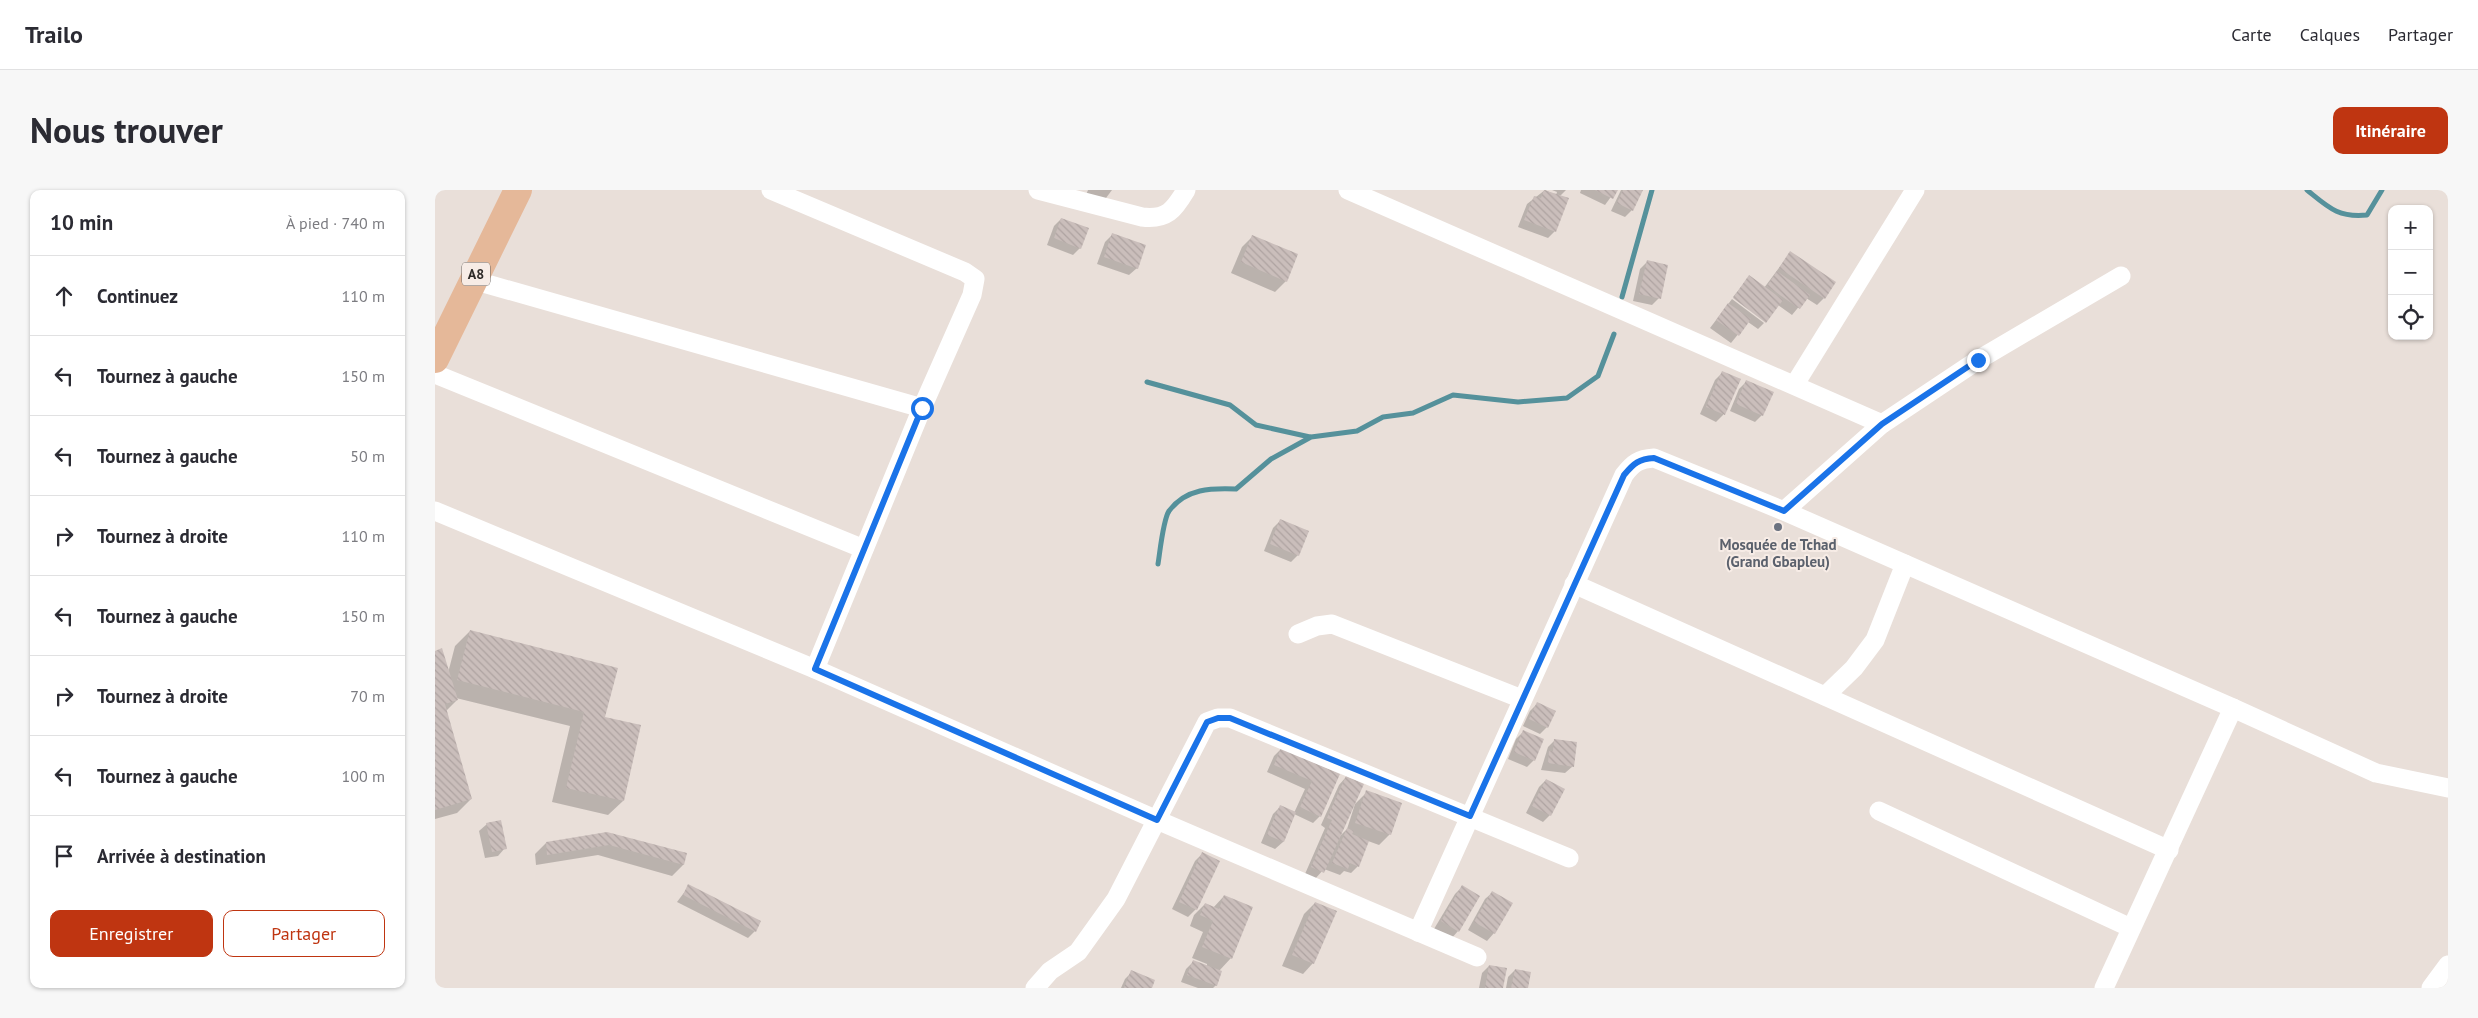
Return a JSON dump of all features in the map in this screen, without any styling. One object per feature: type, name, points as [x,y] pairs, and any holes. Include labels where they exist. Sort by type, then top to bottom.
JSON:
[{"type":"main road","name":"A8","points":[[435,359],[519,190]]},
{"type":"street","points":[[771,190],[965,272],[975,279],[972,295],[922,408],[815,669]]},
{"type":"street","points":[[1039,190],[1155,219],[1168,214],[1186,190]]},
{"type":"street","points":[[1795,384],[1915,190]]},
{"type":"street","points":[[1360,192],[1882,424]]},
{"type":"street","points":[[1784,511],[1882,424],[1978,360],[2121,276]]},
{"type":"street","points":[[473,280],[922,408]]},
{"type":"street","points":[[435,374],[864,549]]},
{"type":"street","points":[[1418,932],[1624,475],[1640,459],[1654,458],[1784,511],[2233,708],[2375,773],[2448,788]]},
{"type":"street","points":[[435,511],[815,669],[1157,820],[1477,957]]},
{"type":"street","points":[[1825,696],[1854,668],[1875,640],[1905,564]]},
{"type":"street","points":[[1574,584],[2169,850]]},
{"type":"street","points":[[1298,634],[1317,626],[1332,624],[1523,699]]},
{"type":"street","points":[[2104,988],[2233,708]]},
{"type":"street","points":[[1035,988],[1050,972],[1078,952],[1117,899],[1207,722],[1218,718],[1230,718],[1569,858]]},
{"type":"street","points":[[1879,811],[2131,928]]},
{"type":"street","points":[[2431,988],[2448,964]]},
{"type":"building","points":[[1544,190],[1569,198],[1556,232],[1524,220],[1534,196],[1541,198]]},
{"type":"building","points":[[1595,190],[1618,190],[1613,199]]},
{"type":"building","points":[[1623,190],[1643,190],[1633,211],[1617,203]]},
{"type":"building","points":[[1061,218],[1089,228],[1081,249],[1054,238]]},
{"type":"building","points":[[1112,233],[1146,245],[1138,269],[1104,257]]},
{"type":"building","points":[[1252,235],[1298,254],[1287,282],[1241,262]]},
{"type":"building","points":[[1790,251],[1836,282],[1825,299],[1779,268]]},
{"type":"building","points":[[1647,260],[1668,265],[1661,299],[1639,294]]},
{"type":"building","points":[[1777,271],[1810,295],[1800,309],[1767,286]]},
{"type":"building","points":[[1749,275],[1783,300],[1766,323],[1733,298]]},
{"type":"building","points":[[1728,303],[1751,319],[1739,336],[1716,320]]},
{"type":"building","points":[[1722,371],[1741,379],[1725,415],[1706,407]]},
{"type":"building","points":[[1746,380],[1774,392],[1763,416],[1736,404]]},
{"type":"building","points":[[1280,519],[1309,531],[1299,556],[1270,544]]},
{"type":"building","points":[[470,630],[618,668],[605,717],[641,725],[624,801],[566,788],[584,712],[457,680]]},
{"type":"building","points":[[442,648],[458,700],[445,704],[472,799],[435,810],[435,651]]},
{"type":"building","points":[[1537,702],[1556,711],[1548,728],[1529,719]]},
{"type":"building","points":[[1523,730],[1544,739],[1535,761],[1514,752]]},
{"type":"building","points":[[1554,739],[1577,742],[1574,767],[1548,763],[1549,751],[1553,751]]},
{"type":"building","points":[[1281,748],[1340,774],[1321,817],[1300,807],[1312,781],[1274,765]]},
{"type":"building","points":[[1346,776],[1364,784],[1324,873],[1311,867],[1332,820],[1327,818]]},
{"type":"building","points":[[1546,779],[1565,789],[1551,816],[1532,806]]},
{"type":"building","points":[[1366,790],[1402,803],[1391,835],[1355,823]]},
{"type":"building","points":[[1280,805],[1296,812],[1284,842],[1267,835]]},
{"type":"building","points":[[501,820],[507,849],[492,852],[486,823]]},
{"type":"building","points":[[1347,828],[1354,831],[1352,834],[1369,841],[1359,867],[1350,863],[1348,869],[1332,863]]},
{"type":"building","points":[[607,832],[687,853],[684,865],[609,845],[547,855],[546,842]]},
{"type":"building","points":[[1202,852],[1220,861],[1197,910],[1179,902]]},
{"type":"building","points":[[688,884],[761,921],[756,932],[683,895]]},
{"type":"building","points":[[1462,885],[1480,896],[1459,932],[1441,921]]},
{"type":"building","points":[[1492,891],[1513,903],[1495,934],[1474,922]]},
{"type":"building","points":[[1224,895],[1253,907],[1232,959],[1202,947],[1213,921],[1200,915],[1205,903],[1219,909]]},
{"type":"building","points":[[1315,902],[1337,911],[1314,964],[1292,955]]},
{"type":"building","points":[[1193,960],[1222,971],[1217,986],[1187,975]]},
{"type":"building","points":[[1489,965],[1507,968],[1503,988],[1485,988]]},
{"type":"building","points":[[1515,969],[1531,972],[1528,988],[1511,988]]},
{"type":"building","points":[[1131,970],[1155,980],[1152,988],[1124,988]]},
{"type":"waterway","points":[[1622,297],[1652,190]]},
{"type":"waterway","points":[[2307,190],[2334,210],[2348,215],[2367,215],[2382,190]]},
{"type":"waterway","points":[[1158,564],[1167,515],[1176,503],[1183,498],[1209,489],[1236,489],[1271,459],[1311,437],[1357,431],[1383,417],[1413,413],[1453,395],[1518,402],[1567,398],[1598,376],[1614,334]]},
{"type":"waterway","points":[[1147,382],[1230,405],[1256,425],[1310,437]]},
{"type":"place","name":"Mosquée de Tchad (Grand Gbapleu)","points":[[1778,527]]},
{"type":"route","points":[[922,408],[815,669],[1157,820],[1207,722],[1218,718],[1230,718],[1470,816],[1624,475],[1632,465],[1640,459],[1654,458],[1784,511],[1882,424],[1978,360]]}]
